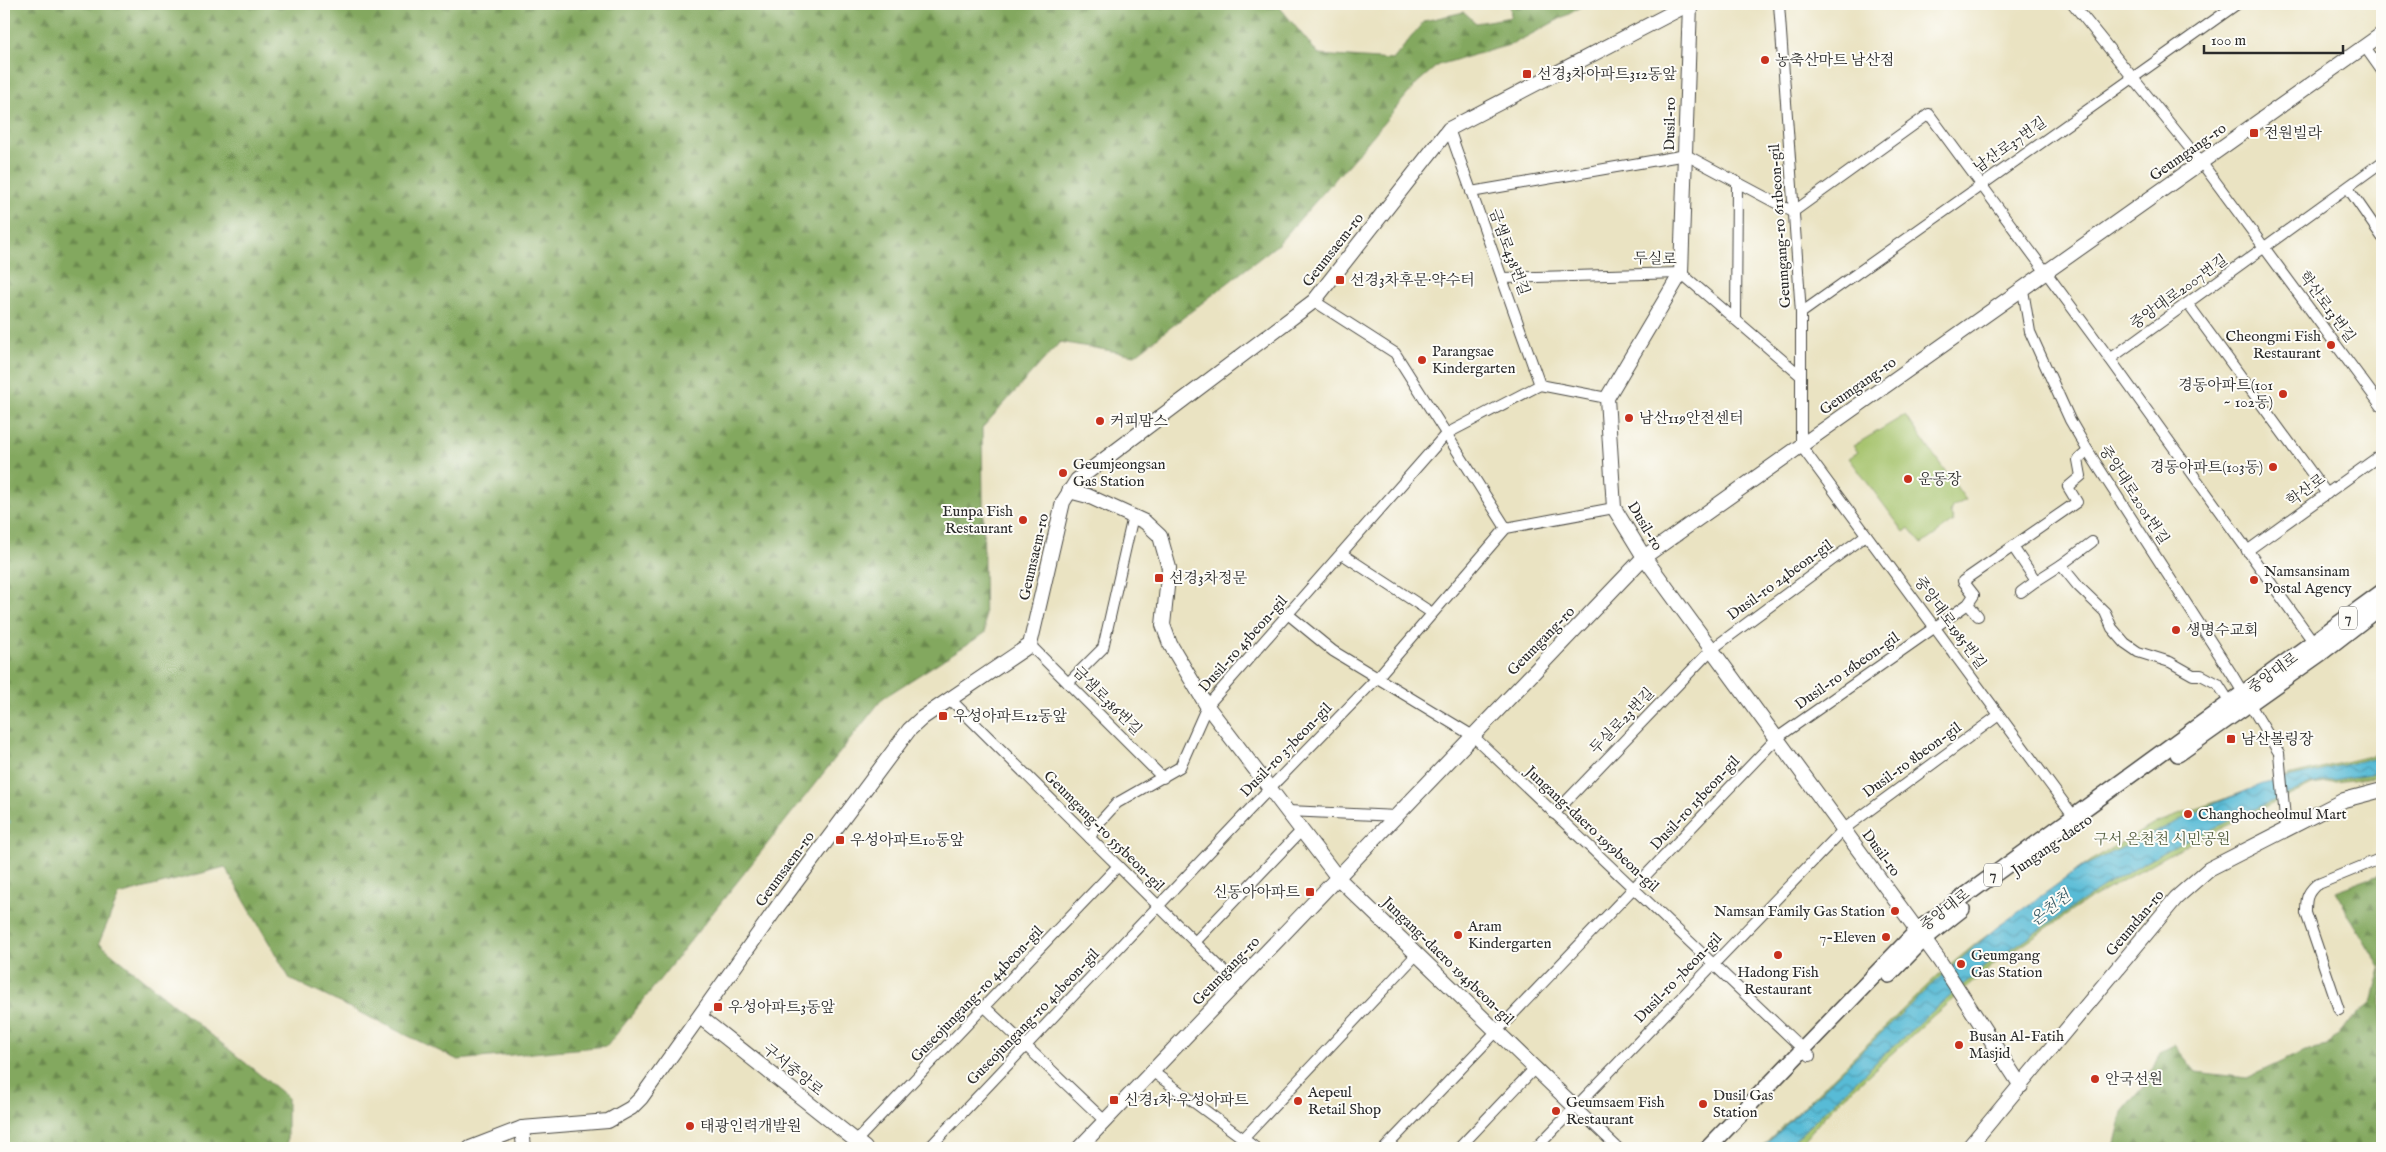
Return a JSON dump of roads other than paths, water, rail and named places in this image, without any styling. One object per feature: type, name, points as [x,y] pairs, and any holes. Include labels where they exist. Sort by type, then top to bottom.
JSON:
[{"type":"main road","name":"Jungang-daero","points":[[2318,648],[2382,592]]},
{"type":"main road","name":"Jungang-daero","points":[[1720,1148],[1807,1053],[1921,935],[1977,897],[2246,699],[2382,605]]},
{"type":"main road","name":"중앙대로","points":[[1921,935],[1967,893],[2075,818],[2230,703],[2246,699]]},
{"type":"main road","name":"7","points":[[1708,1148],[1807,1053]]},
{"type":"street","name":"Geumsaem-ro","points":[[470,1148],[522,1128],[608,1121],[619,1116],[641,1098],[778,906],[899,742],[922,718],[1030,645],[1063,502],[1078,480],[1170,408],[1314,301],[1449,129],[1689,4]]},
{"type":"street","name":"Dusil-ro","points":[[1689,4],[1681,273],[1608,398],[1614,508],[1644,557],[1939,960],[2021,1086]]},
{"type":"street","name":"Geumgang-ro 611beon-gil","points":[[1779,4],[1801,313],[1801,446]]},
{"type":"street","name":"학산로13번길","points":[[2073,4],[2201,162],[2382,407]]},
{"type":"street","name":"남산로37번길","points":[[1801,313],[1980,184],[2238,4]]},
{"type":"street","name":"Geumgang-ro","points":[[1079,1148],[1644,557],[2046,274],[2382,34]]},
{"type":"street","points":[[2365,47],[2382,71]]},
{"type":"street","points":[[1471,192],[1686,155],[1793,212],[1929,114],[2110,359],[2318,648]]},
{"type":"street","name":"금샘로438번길","points":[[1449,129],[1540,386]]},
{"type":"street","points":[[2265,248],[2382,162]]},
{"type":"street","points":[[1736,320],[1737,182]]},
{"type":"street","points":[[2348,188],[2382,237]]},
{"type":"street","name":"중앙대로2007번길","points":[[2110,359],[2265,248]]},
{"type":"street","name":"두실로","points":[[1502,278],[1681,273],[1801,376]]},
{"type":"street","name":"중앙대로2001번길","points":[[2023,290],[2030,332],[2070,420],[2246,699]]},
{"type":"street","points":[[1314,301],[1395,353],[1506,528],[1614,508]]},
{"type":"street","points":[[2188,304],[2327,494]]},
{"type":"street","points":[[1540,386],[1608,398]]},
{"type":"street","name":"Dusil-ro 45beon-gil","points":[[1090,838],[1097,825],[1117,803],[1180,767],[1207,706],[1289,615],[1446,434],[1540,386]]},
{"type":"street","name":"중앙대로1985번길","points":[[1801,446],[2075,818]]},
{"type":"street","points":[[1978,616],[1968,604],[1974,594],[1963,581],[2077,502],[2068,487],[2081,476],[2078,460],[2088,451]]},
{"type":"street","name":"학산로","points":[[2247,551],[2382,454]]},
{"type":"street","name":"Jungang-daero 1945beon-gil","points":[[1069,491],[1088,496],[1133,516],[1145,522],[1160,536],[1169,568],[1163,625],[1170,644],[1207,706],[1338,878],[1618,1148]]},
{"type":"street","points":[[1068,683],[1102,648],[1133,516]]},
{"type":"street","name":"Dusil-ro 37beon-gil","points":[[1159,907],[1270,788],[1377,678],[1506,528]]},
{"type":"street","name":"Dusil-ro 24beon-gil","points":[[1712,649],[1866,536]]},
{"type":"street","points":[[2021,592],[2092,542]]},
{"type":"street","points":[[2013,547],[2036,581]]},
{"type":"street","points":[[1342,554],[1432,613]]},
{"type":"street","points":[[2061,565],[2078,586],[2105,612],[2112,628],[2125,643],[2138,652],[2170,662],[2218,684],[2230,703]]},
{"type":"street","name":"Dusil-ro 16beon-gil","points":[[1777,738],[1968,604]]},
{"type":"street","name":"Jungang-daero 1959beon-gil","points":[[1289,615],[1333,651],[1473,736],[1807,1053]]},
{"type":"street","name":"금샘로386번길","points":[[1030,645],[1163,778]]},
{"type":"street","name":"두실로23번길","points":[[1554,814],[1712,649]]},
{"type":"street","name":"Geumgang-ro 555beon-gil","points":[[950,699],[1237,984]]},
{"type":"street","points":[[2246,699],[2278,753],[2286,829]]},
{"type":"street","name":"Dusil-ro 8beon-gil","points":[[1844,830],[1999,715]]},
{"type":"street","name":"Dusil-ro 15beon-gil","points":[[1385,1148],[1777,738]]},
{"type":"street","name":"Geumdan-ro","points":[[1968,1148],[2176,898],[2209,869],[2344,800],[2382,790]]},
{"type":"street","points":[[1288,812],[1397,816]]},
{"type":"street","points":[[1195,942],[1302,830]]},
{"type":"street","name":"Dusil-ro 7beon-gil","points":[[1536,1148],[1712,963],[1844,830]]},
{"type":"street","points":[[2339,1010],[2306,913],[2308,892],[2316,885],[2382,858]]},
{"type":"street","name":"Guseojungang-ro 44beon-gil","points":[[860,1145],[1118,866]]},
{"type":"street","name":"Guseojungang-ro 40beon-gil","points":[[929,1148],[1159,907]]},
{"type":"street","points":[[1243,1139],[1417,954]]},
{"type":"street","points":[[986,1007],[1105,1122]]},
{"type":"street","name":"구서중앙로","points":[[700,1017],[860,1145]]},
{"type":"street","points":[[1459,1148],[1535,1068]]},
{"type":"street","points":[[1153,1072],[1256,1148]]},
{"type":"street","points":[[522,1128],[524,1148]]},
{"type":"water","name":"온천천","points":[[2382,756],[2382,772],[2310,784],[2180,843],[2108,884],[1994,960],[1955,991],[1879,1059],[1786,1148],[1762,1148],[1929,987],[1996,928],[2082,867],[2214,804],[2263,784]]},
{"type":"waterway","points":[[4,821],[9,822]]},
{"type":"place","name":"농축산마트 남산점","points":[[1765,60]]},
{"type":"place","name":"선경3차아파트312동앞","points":[[1527,74]]},
{"type":"place","name":"전원빌라","points":[[2254,133]]},
{"type":"place","name":"선경3차후문·약수터","points":[[1340,280]]},
{"type":"place","name":"Cheongmi Fish Restaurant","points":[[2331,345]]},
{"type":"place","name":"Parangsae Kindergarten","points":[[1422,360]]},
{"type":"place","name":"경동아파트(101 ~ 102동)","points":[[2283,394]]},
{"type":"place","name":"남산119안전센터","points":[[1629,418]]},
{"type":"place","name":"커피맘스","points":[[1100,421]]},
{"type":"place","name":"경동아파트(103동)","points":[[2273,467]]},
{"type":"place","name":"Geumjeongsan Gas Station","points":[[1063,473]]},
{"type":"place","name":"운동장","points":[[1908,479]]},
{"type":"place","name":"Eunpa Fish Restaurant","points":[[1023,520]]},
{"type":"place","name":"선경3차정문","points":[[1159,578]]},
{"type":"place","name":"Namsansinam Postal Agency","points":[[2254,580]]},
{"type":"place","name":"생명수교회","points":[[2176,630]]},
{"type":"place","name":"우성아파트12동앞","points":[[943,716]]},
{"type":"place","name":"남산볼링장","points":[[2231,739]]},
{"type":"place","name":"Changhocheolmul Mart","points":[[2188,814]]},
{"type":"place","name":"우성아파트10동앞","points":[[840,840]]},
{"type":"place","name":"신동아아파트","points":[[1310,892]]},
{"type":"place","name":"Namsan Family Gas Station","points":[[1895,911]]},
{"type":"place","name":"Aram Kindergarten","points":[[1458,935]]},
{"type":"place","name":"7-Eleven","points":[[1886,937]]},
{"type":"place","name":"Hadong Fish Restaurant","points":[[1778,955]]},
{"type":"place","name":"Geumgang Gas Station","points":[[1961,964]]},
{"type":"place","name":"우성아파트3동앞","points":[[718,1007]]},
{"type":"place","name":"Busan Al-Fatih Masjid","points":[[1959,1045]]},
{"type":"place","name":"안국선원","points":[[2095,1079]]},
{"type":"place","name":"신경1차·우성아파트","points":[[1114,1100]]},
{"type":"place","name":"Aepeul Retail Shop","points":[[1298,1101]]},
{"type":"place","name":"Dusil Gas Station","points":[[1703,1104]]},
{"type":"place","name":"Geumsaem Fish Restaurant","points":[[1556,1111]]},
{"type":"place","name":"태광인력개발원","points":[[690,1126]]},
{"type":"park label","name":"구서 온천천 시민공원","points":[[2162,839]]}]
